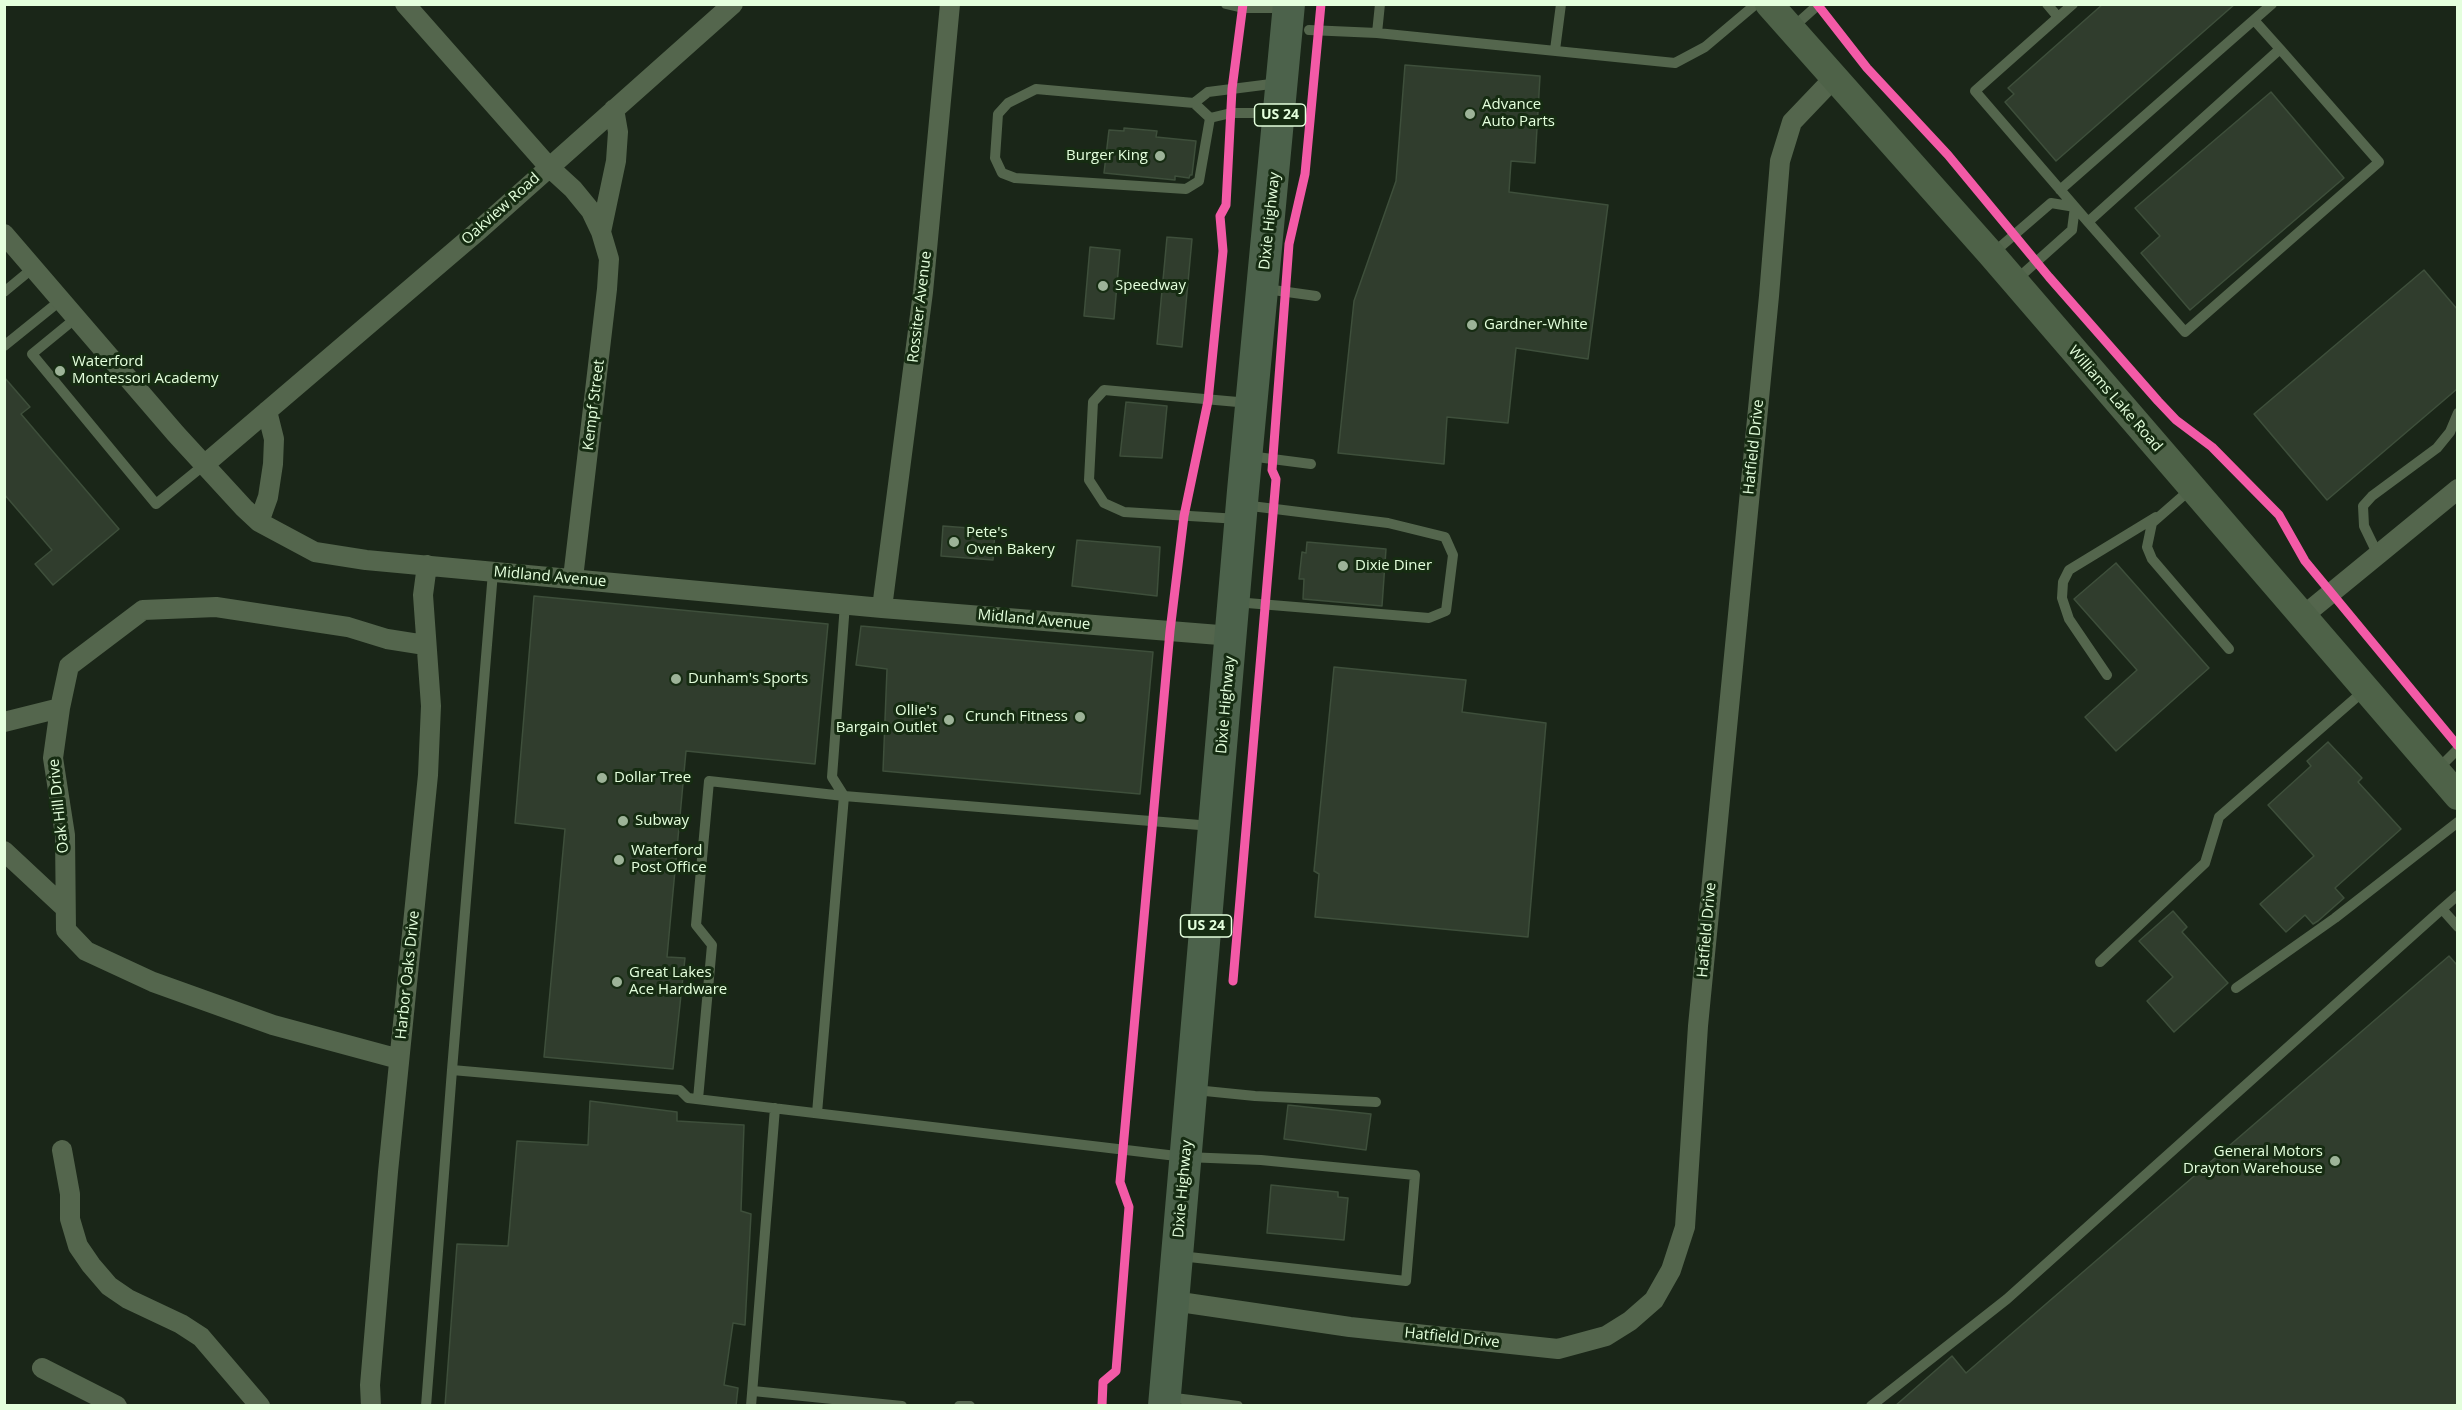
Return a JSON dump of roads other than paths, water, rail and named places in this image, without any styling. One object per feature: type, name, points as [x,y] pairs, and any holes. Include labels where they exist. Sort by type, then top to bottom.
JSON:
[{"type":"main road","name":"Williams Lake Road","points":[[1769,4],[1991,254],[2457,796]]},
{"type":"main road","name":"Dixie Highway","points":[[1164,1401],[1232,636],[1250,604],[1252,511],[1260,458],[1252,404],[1263,288],[1282,224],[1280,113],[1282,82],[1306,13]]},
{"type":"main road","points":[[1282,224],[1293,187],[1306,13]]},
{"type":"street","name":"Kempf Street","points":[[405,4],[549,167],[573,189],[591,211],[601,232],[609,259],[608,289],[573,578]]},
{"type":"street","name":"Oakview Road","points":[[204,465],[478,231],[733,4]]},
{"type":"street","name":"Rossiter Avenue","points":[[882,608],[923,292],[950,4]]},
{"type":"street","name":"Hatfield Drive","points":[[1173,1301],[1350,1328],[1558,1349],[1606,1336],[1630,1322],[1654,1300],[1671,1270],[1685,1227],[1698,1026],[1769,296],[1779,161],[1792,122],[1834,78]]},
{"type":"street","name":"Kempf Street","points":[[601,232],[616,161],[618,132],[614,109]]},
{"type":"street","name":"Midland Avenue","points":[[4,234],[204,465],[259,522],[315,552],[366,560],[882,608],[1232,636]]},
{"type":"street","points":[[259,522],[268,497],[273,464],[274,439],[267,411]]},
{"type":"street","points":[[2303,616],[2457,489]]},
{"type":"street","name":"Harbor Oaks Drive","points":[[371,1406],[370,1385],[399,1059],[428,775],[431,706],[423,595],[427,565]]},
{"type":"street","name":"Oak Hill Drive","points":[[399,1059],[273,1024],[153,982],[86,951],[66,930],[65,835],[53,758],[69,666],[142,610],[216,606],[348,627],[387,639],[425,645]]},
{"type":"street","points":[[4,722],[60,708]]},
{"type":"street","points":[[4,851],[64,907]]},
{"type":"street","points":[[62,1150],[70,1194],[70,1219],[78,1246],[91,1265],[109,1286],[201,1337],[260,1406]]},
{"type":"street","points":[[42,1368],[117,1406]]},
{"type":"street","points":[[357,1406],[370,1385]]},
{"type":"lane","points":[[1226,4],[1243,8],[1306,13],[1377,33],[1675,63],[1705,47],[1756,4]]},
{"type":"lane","points":[[1377,33],[1380,4]]},
{"type":"lane","points":[[1555,50],[1561,4]]},
{"type":"lane","points":[[1791,29],[1820,4]]},
{"type":"lane","points":[[2047,4],[2058,18]]},
{"type":"lane","points":[[2073,4],[1975,91],[2185,332],[2379,162],[2254,20]]},
{"type":"lane","points":[[2060,190],[2272,4]]},
{"type":"lane","points":[[2088,222],[2280,49]]},
{"type":"lane","points":[[1194,103],[1208,92],[1282,82]]},
{"type":"lane","points":[[1036,89],[1194,103],[1210,118],[1199,181],[1186,189],[1015,178],[1002,173],[995,158],[998,114],[1008,103],[1036,89]]},
{"type":"lane","points":[[1210,118],[1231,113],[1280,113]]},
{"type":"lane","points":[[1991,254],[2051,203],[2074,207]]},
{"type":"lane","points":[[2014,282],[2072,230],[2074,207]]},
{"type":"lane","points":[[4,292],[33,268]]},
{"type":"lane","points":[[1263,288],[1316,296]]},
{"type":"lane","points":[[4,346],[61,300]]},
{"type":"lane","points":[[76,318],[32,354],[156,504],[204,465]]},
{"type":"lane","points":[[1250,604],[1429,618],[1446,611],[1453,555],[1445,537],[1388,523],[1252,511],[1197,516],[1124,512],[1104,503],[1089,480],[1093,402],[1104,390],[1252,404]]},
{"type":"lane","points":[[2378,555],[2364,526],[2363,506],[2437,448],[2450,432],[2457,413]]},
{"type":"lane","points":[[1260,458],[1311,464]]},
{"type":"lane","points":[[2107,675],[2069,619],[2062,598],[2063,582],[2069,570],[2157,517],[2192,488]]},
{"type":"lane","points":[[2157,517],[2152,523],[2147,548],[2152,560],[2229,650]]},
{"type":"lane","points":[[426,1406],[493,572]]},
{"type":"lane","points":[[817,1113],[844,796],[832,777],[845,604]]},
{"type":"lane","points":[[2100,962],[2205,863],[2219,817],[2366,688]]},
{"type":"lane","points":[[2436,771],[2457,749]]},
{"type":"lane","points":[[698,1099],[712,945],[696,926],[709,781],[844,796],[1215,826]]},
{"type":"lane","points":[[2236,988],[2335,918],[2457,822]]},
{"type":"lane","points":[[1871,1406],[2007,1299],[2457,895]]},
{"type":"lane","points":[[2442,909],[2457,927]]},
{"type":"lane","points":[[452,1070],[680,1090],[688,1098],[1185,1157],[1261,1160],[1415,1175],[1406,1281],[1177,1256]]},
{"type":"lane","points":[[1192,1089],[1255,1096],[1376,1102]]},
{"type":"lane","points":[[751,1406],[775,1108]]},
{"type":"lane","points":[[753,1391],[902,1406]]},
{"type":"lane","points":[[1164,1401],[1232,1405]]},
{"type":"lane","points":[[959,1406],[970,1406]]},
{"type":"place","name":"Advance Auto Parts","points":[[1470,114]]},
{"type":"place","name":"Burger King","points":[[1160,156]]},
{"type":"place","name":"Speedway","points":[[1103,286]]},
{"type":"place","name":"Gardner-White","points":[[1472,325]]},
{"type":"place","name":"Waterford Montessori Academy","points":[[60,371]]},
{"type":"place","name":"Pete's Oven Bakery","points":[[954,542]]},
{"type":"place","name":"Dixie Diner","points":[[1343,566]]},
{"type":"place","name":"Dunham's Sports","points":[[676,679]]},
{"type":"place","name":"Crunch Fitness","points":[[1080,717]]},
{"type":"place","name":"Ollie's Bargain Outlet","points":[[949,720]]},
{"type":"place","name":"Dollar Tree","points":[[602,778]]},
{"type":"place","name":"Subway","points":[[623,821]]},
{"type":"place","name":"Waterford Post Office","points":[[619,860]]},
{"type":"place","name":"Great Lakes Ace Hardware","points":[[617,982]]},
{"type":"place","name":"General Motors Drayton Warehouse","points":[[2335,1161]]}]
